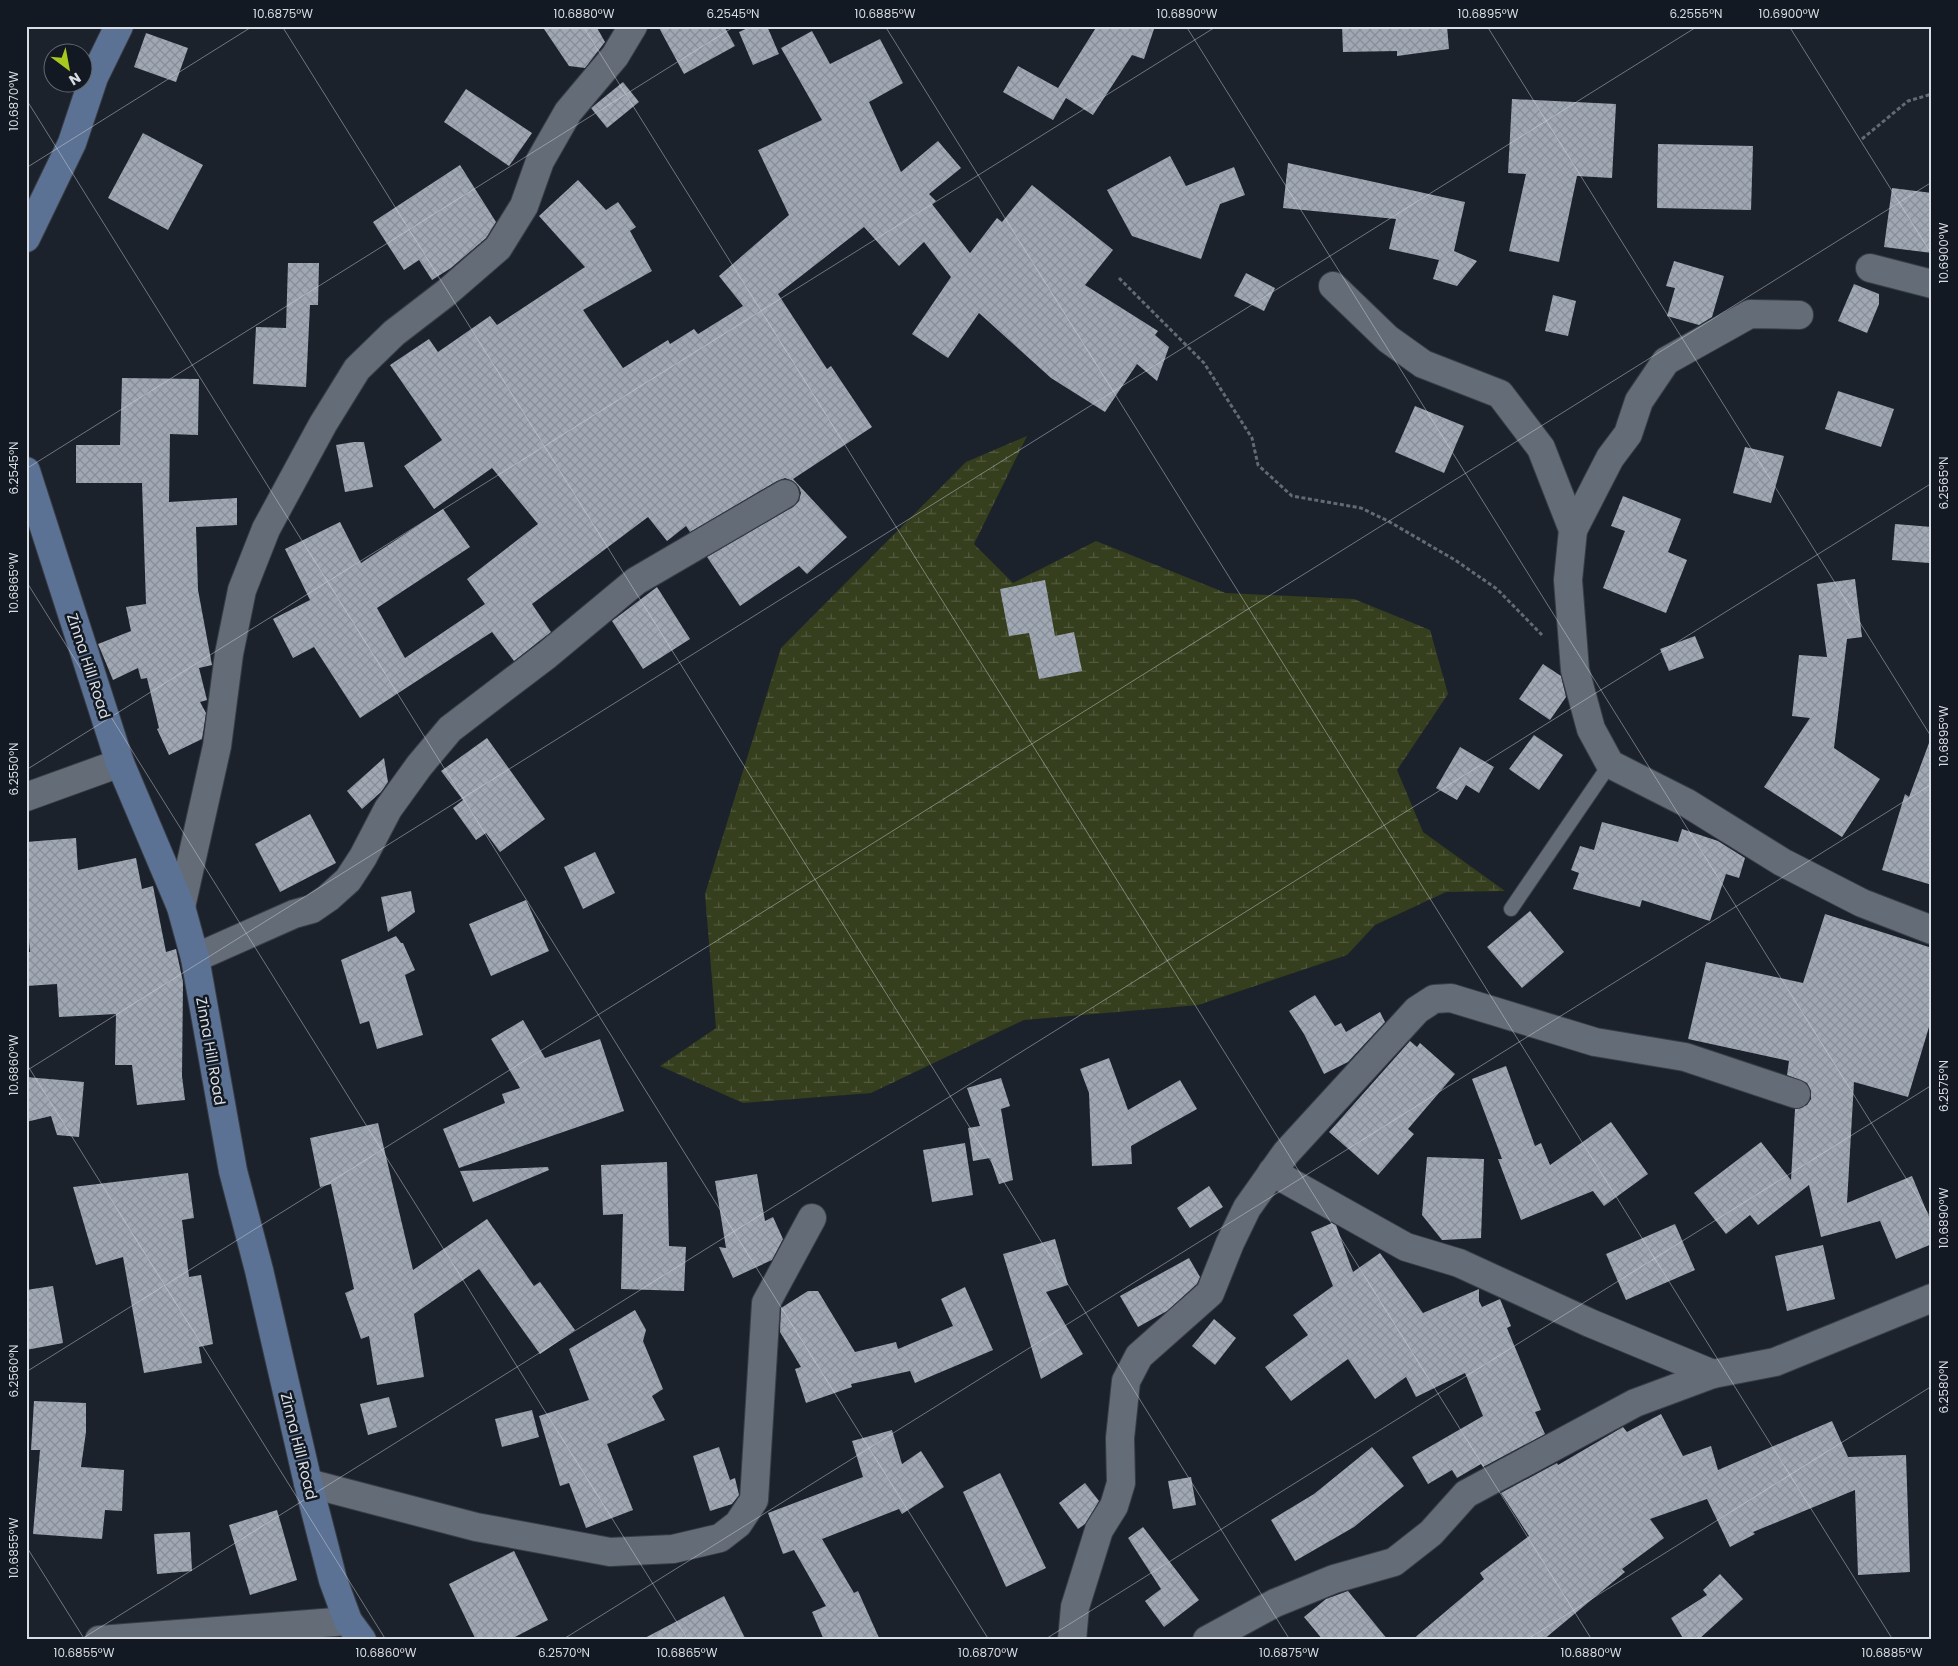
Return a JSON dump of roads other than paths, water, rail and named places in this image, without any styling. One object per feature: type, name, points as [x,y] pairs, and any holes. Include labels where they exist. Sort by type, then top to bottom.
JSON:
[{"type":"street","points":[[26,238],[72,143],[94,77],[119,26]]},
{"type":"street","points":[[181,907],[217,746],[229,654],[242,590],[266,529],[323,424],[357,369],[394,333],[446,293],[498,248],[524,206],[540,161],[568,112],[615,56],[633,26]]},
{"type":"street","points":[[1870,268],[1932,284]]},
{"type":"street","points":[[1333,286],[1388,339],[1423,364],[1500,394],[1541,448],[1573,530]]},
{"type":"street","points":[[1799,316],[1750,314],[1666,361],[1639,401],[1628,434],[1610,458],[1573,530],[1568,580],[1575,670],[1591,729],[1610,764],[1687,803],[1782,862],[1862,903],[1932,930]]},
{"type":"street","name":"Zinna Hill Road","points":[[26,471],[120,763],[181,907],[195,958],[233,1171],[259,1270],[308,1484],[333,1580],[355,1630]]},
{"type":"street","points":[[195,958],[294,914],[312,909],[328,898],[348,880],[363,857],[388,809],[419,766],[450,729],[547,655],[636,581],[786,494]]},
{"type":"street","points":[[26,797],[120,763]]},
{"type":"street","points":[[1072,1640],[1075,1607],[1096,1538],[1114,1506],[1122,1483],[1120,1438],[1126,1381],[1139,1356],[1210,1293],[1247,1208],[1272,1172],[1286,1153],[1417,1010],[1434,999],[1451,998],[1595,1042],[1685,1056],[1796,1094]]},
{"type":"street","points":[[1272,1172],[1406,1247],[1459,1263],[1590,1323],[1712,1374]]},
{"type":"street","points":[[308,1484],[476,1527],[610,1552],[673,1549],[720,1538],[738,1524],[754,1500],[766,1303],[812,1218]]},
{"type":"street","points":[[1207,1640],[1275,1602],[1334,1579],[1394,1562],[1432,1533],[1466,1494],[1635,1403],[1712,1374],[1775,1362],[1932,1298]]},
{"type":"street","points":[[99,1640],[355,1630]]},
{"type":"lane","points":[[1511,909],[1610,764]]}]
